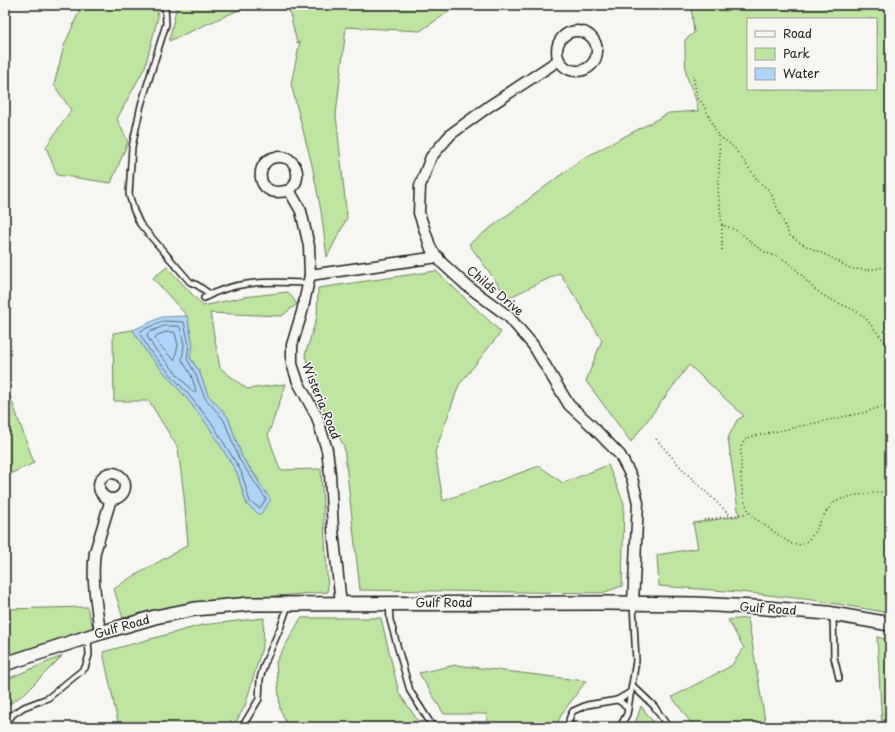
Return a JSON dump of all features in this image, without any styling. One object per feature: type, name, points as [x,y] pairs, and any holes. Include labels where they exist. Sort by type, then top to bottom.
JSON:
[{"type":"street","name":"Childs Drive","points":[[560,60],[488,107],[451,134],[431,157],[420,186],[419,213],[430,249],[466,285],[508,316],[533,345],[569,405],[620,455],[632,478],[638,503],[633,603]]},
{"type":"street","name":"Wisteria Road","points":[[288,190],[301,211],[309,246],[309,279],[302,312],[292,345],[292,364],[298,382],[316,417],[327,450],[333,530],[342,604]]},
{"type":"street","points":[[309,279],[438,257]]},
{"type":"street","points":[[94,635],[94,560],[111,499]]},
{"type":"street","name":"Gulf Road","points":[[5,664],[94,635],[155,618],[195,609],[250,604],[695,604],[833,614],[890,624]]},
{"type":"lane","points":[[166,5],[166,24],[141,105],[132,148],[129,194],[140,224],[190,282],[210,294]]},
{"type":"lane","points":[[204,298],[216,291],[255,282],[309,279]]},
{"type":"lane","points":[[620,727],[627,714],[636,661],[633,603]]},
{"type":"lane","points":[[242,727],[259,699],[260,679],[264,665],[281,626],[288,604]]},
{"type":"lane","points":[[389,604],[390,620],[410,691],[433,727]]},
{"type":"lane","points":[[833,614],[834,657],[839,678]]},
{"type":"lane","points":[[6,727],[12,715],[24,707],[48,698],[85,668],[94,635]]},
{"type":"lane","points":[[632,685],[654,706],[668,727]]},
{"type":"lane","points":[[571,727],[569,720],[573,711],[587,705],[623,698],[630,692]]},
{"type":"lane","points":[[617,700],[628,709]]},
{"type":"path","points":[[693,75],[697,97],[703,104],[718,136],[720,152],[718,189],[722,225],[722,250]]},
{"type":"path","points":[[718,136],[735,149],[753,175],[770,191],[786,229],[789,235],[794,239],[853,269],[868,270],[890,266]]},
{"type":"path","points":[[722,225],[740,232],[764,252],[784,259],[818,292],[863,316],[890,347]]},
{"type":"path","points":[[890,407],[750,437],[742,444],[741,455],[742,490],[750,513],[790,544],[795,546],[801,546],[811,538],[824,516],[836,502],[845,498],[890,492]]},
{"type":"path","points":[[656,439],[705,491],[729,514],[734,516]]},
{"type":"path","points":[[704,520],[750,513]]},
{"type":"green space","points":[[82,5],[157,5],[158,17],[145,67],[117,119],[128,142],[111,183],[57,175],[46,147],[71,110],[54,85],[64,46]]},
{"type":"green space","points":[[177,5],[250,5],[169,41]]},
{"type":"green space","points":[[276,5],[459,5],[420,31],[346,27],[336,115],[347,218],[327,257],[321,211],[312,165],[291,84],[300,42],[297,43],[289,10]]},
{"type":"green space","points":[[691,5],[890,5],[890,613],[813,600],[740,592],[659,586],[657,555],[698,548],[693,523],[739,516],[728,438],[737,420],[744,416],[689,365],[631,442],[586,381],[602,340],[560,273],[508,298],[469,244],[582,159],[669,113],[698,111],[698,106],[686,72],[685,40],[694,33]]},
{"type":"green space","points":[[167,267],[203,306],[244,297],[288,292],[297,304],[282,316],[210,313],[220,368],[247,389],[286,384],[268,435],[280,470],[321,469],[328,592],[200,602],[123,618],[114,589],[188,545],[178,448],[149,401],[114,401],[113,333],[133,330],[147,353],[185,396],[209,427],[237,473],[247,505],[259,480],[242,457],[228,417],[208,395],[199,371],[190,357],[193,345],[187,316],[153,278]]},
{"type":"green space","points":[[436,271],[501,332],[459,385],[435,452],[443,501],[539,466],[563,483],[608,465],[624,503],[622,586],[602,593],[360,590],[344,446],[323,408],[305,355],[317,317],[318,288]]},
{"type":"green space","points":[[5,388],[11,399],[34,463],[5,476]]},
{"type":"green space","points":[[87,607],[93,628],[5,657],[5,609]]},
{"type":"green space","points":[[264,618],[263,644],[245,706],[233,727],[119,727],[103,652],[202,625]]},
{"type":"green space","points":[[301,618],[381,618],[399,693],[422,727],[288,727],[280,709],[276,662]]},
{"type":"green space","points":[[748,618],[766,727],[694,727],[672,697],[731,666],[744,648],[728,620]]},
{"type":"green space","points":[[877,637],[890,640],[890,727],[882,727]]},
{"type":"green space","points":[[62,656],[24,694],[5,707],[5,680]]},
{"type":"green space","points":[[456,665],[586,681],[563,712],[555,727],[489,727],[486,714],[444,714],[419,673]]},
{"type":"green space","points":[[641,706],[657,727],[634,727]]},
{"type":"water","points":[[187,316],[193,345],[190,358],[199,371],[208,395],[228,417],[242,457],[271,500],[260,515],[247,505],[237,473],[209,427],[185,396],[147,353],[133,330],[162,317]]}]
